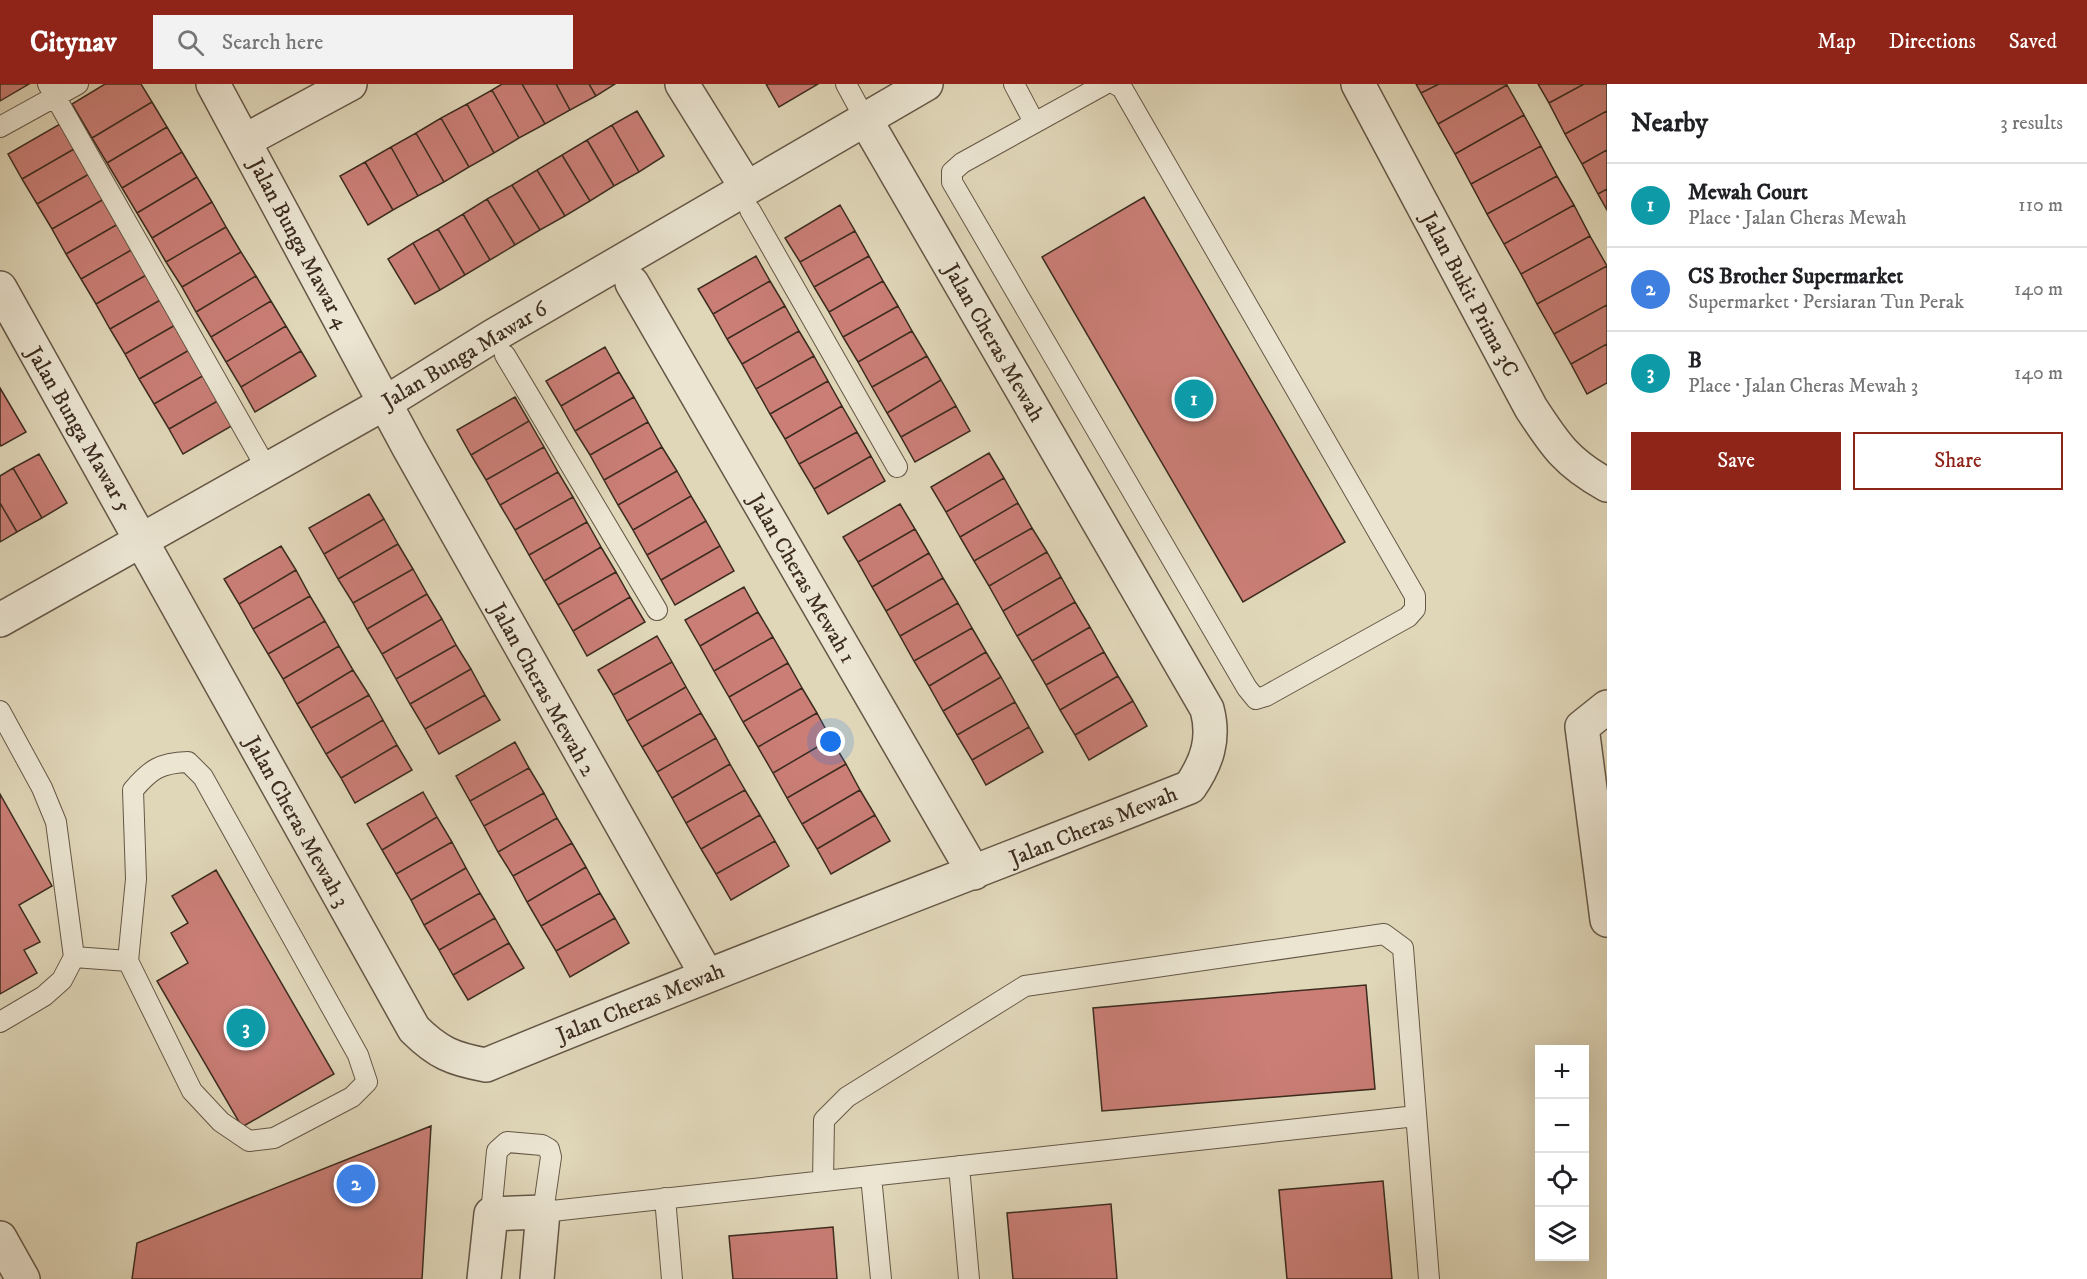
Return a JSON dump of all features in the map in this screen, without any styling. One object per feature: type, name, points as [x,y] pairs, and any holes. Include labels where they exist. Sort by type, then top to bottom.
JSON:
[{"type":"street","name":"Jalan Bunga Mawar 4","points":[[213,84],[246,140],[385,403]]},
{"type":"street","points":[[246,140],[350,84]]},
{"type":"street","points":[[682,84],[748,199]]},
{"type":"street","name":"Jalan Bunga Mawar 6","points":[[0,621],[385,403],[493,336],[748,199],[865,119],[926,84]]},
{"type":"street","name":"Jalan Bukit Prima 3C","points":[[1358,84],[1531,408],[1558,450],[1587,474],[1607,485]]},
{"type":"street","name":"Jalan Cheras Mewah","points":[[486,1065],[706,975],[974,873],[1190,787],[1208,755],[1212,728],[1207,710],[865,119]]},
{"type":"street","name":"Jalan Cheras Mewah 1","points":[[632,283],[974,873]]},
{"type":"street","name":"Jalan Bunga Mawar 5","points":[[1,291],[142,540]]},
{"type":"street","name":"Jalan Cheras Mewah 2","points":[[385,403],[706,975]]},
{"type":"street","name":"Jalan Cheras Mewah 3","points":[[142,540],[414,1029],[432,1047],[456,1059],[486,1065]]},
{"type":"street","points":[[1607,707],[1582,728],[1607,920]]},
{"type":"street","points":[[484,1279],[491,1214],[543,1212],[537,1279]]},
{"type":"street","points":[[0,1238],[23,1279]]},
{"type":"lane","points":[[0,127],[52,91],[78,84]]},
{"type":"lane","points":[[846,84],[865,119]]},
{"type":"lane","points":[[1014,84],[1034,122]]},
{"type":"lane","points":[[1106,84],[962,163],[952,172],[952,182],[1247,688],[1256,699],[1266,696],[1408,617],[1415,609],[1415,596],[1122,88],[1115,84]]},
{"type":"lane","points":[[52,91],[267,469]]},
{"type":"lane","points":[[748,199],[897,467]]},
{"type":"lane","points":[[505,355],[657,610]]},
{"type":"lane","points":[[0,711],[42,788],[56,822],[74,957],[62,980],[44,996],[0,1022]]},
{"type":"lane","points":[[188,762],[203,777],[358,1055],[367,1082],[352,1097],[274,1138],[249,1141],[221,1122],[192,1091],[128,961],[136,879],[133,790],[144,777],[164,763],[188,762]]},
{"type":"lane","points":[[823,1181],[824,1120],[847,1097],[1025,986],[1384,934],[1403,948],[1429,1279]]},
{"type":"lane","points":[[74,957],[128,961]]},
{"type":"lane","points":[[491,1214],[497,1151],[507,1142],[542,1145],[549,1149],[551,1157],[543,1212],[1416,1116]]},
{"type":"lane","points":[[959,1166],[969,1279]]},
{"type":"lane","points":[[871,1176],[881,1279]]},
{"type":"lane","points":[[665,1198],[672,1279]]},
{"type":"building","points":[[0,84],[29,84],[0,101]]},
{"type":"building","points":[[105,84],[141,84],[152,102],[92,138],[72,104]]},
{"type":"building","points":[[502,84],[522,84],[545,124],[519,138],[492,90]]},
{"type":"building","points":[[522,84],[556,84],[570,110],[545,124]]},
{"type":"building","points":[[556,84],[589,84],[596,96],[570,110]]},
{"type":"building","points":[[589,84],[615,84],[596,96]]},
{"type":"building","points":[[766,84],[818,84],[779,107]]},
{"type":"building","points":[[1416,84],[1439,84],[1421,93]]},
{"type":"building","points":[[1439,84],[1507,85],[1438,124],[1421,93]]},
{"type":"building","points":[[1538,84],[1584,84],[1549,103]]},
{"type":"building","points":[[1584,84],[1607,84],[1607,111],[1565,134],[1549,103]]},
{"type":"building","points":[[1507,85],[1524,115],[1455,154],[1438,124]]},
{"type":"building","points":[[492,90],[519,138],[494,153],[467,104]]},
{"type":"building","points":[[152,102],[167,127],[107,163],[92,138]]},
{"type":"building","points":[[467,104],[494,153],[469,167],[441,118]]},
{"type":"building","points":[[637,111],[664,156],[639,172],[612,125]]},
{"type":"building","points":[[1607,111],[1607,150],[1582,164],[1565,134]]},
{"type":"building","points":[[1524,115],[1541,146],[1471,184],[1455,154]]},
{"type":"building","points":[[441,118],[469,167],[444,182],[416,133]]},
{"type":"building","points":[[60,124],[74,149],[22,179],[8,154]]},
{"type":"building","points":[[612,125],[639,172],[614,186],[587,140]]},
{"type":"building","points":[[167,127],[182,152],[122,188],[107,163]]},
{"type":"building","points":[[416,133],[444,182],[418,196],[391,147]]},
{"type":"building","points":[[587,140],[614,186],[590,201],[562,155]]},
{"type":"building","points":[[1541,146],[1557,176],[1487,214],[1471,184]]},
{"type":"building","points":[[391,147],[418,196],[393,210],[365,162]]},
{"type":"building","points":[[74,149],[89,174],[37,204],[22,179]]},
{"type":"building","points":[[1607,150],[1607,189],[1598,194],[1582,164]]},
{"type":"building","points":[[182,152],[197,177],[137,213],[122,188]]},
{"type":"building","points":[[562,155],[590,201],[565,216],[537,170]]},
{"type":"building","points":[[365,162],[393,210],[368,225],[340,176]]},
{"type":"building","points":[[537,170],[565,216],[540,230],[512,185]]},
{"type":"building","points":[[89,174],[104,199],[52,229],[37,204]]},
{"type":"building","points":[[1557,176],[1574,205],[1504,244],[1487,214]]},
{"type":"building","points":[[197,177],[212,202],[152,238],[137,213]]},
{"type":"building","points":[[512,185],[540,230],[515,245],[487,199]]},
{"type":"building","points":[[1607,189],[1607,210],[1598,194]]},
{"type":"building","points":[[1144,197],[1345,542],[1243,602],[1042,257]]},
{"type":"building","points":[[104,199],[118,224],[66,254],[52,229]]},
{"type":"building","points":[[487,199],[515,245],[490,260],[463,214]]},
{"type":"building","points":[[212,202],[226,227],[166,262],[152,238]]},
{"type":"building","points":[[840,205],[855,231],[800,262],[785,238]]},
{"type":"building","points":[[1574,205],[1590,236],[1521,274],[1504,244]]},
{"type":"building","points":[[463,214],[490,260],[465,275],[438,229]]},
{"type":"building","points":[[118,224],[133,249],[81,279],[66,254]]},
{"type":"building","points":[[226,227],[241,252],[182,287],[166,262]]},
{"type":"building","points":[[438,229],[465,275],[440,290],[413,243]]},
{"type":"building","points":[[855,231],[869,256],[814,287],[800,262]]},
{"type":"building","points":[[1590,236],[1607,266],[1537,304],[1521,274]]},
{"type":"building","points":[[413,243],[440,290],[415,304],[388,259]]},
{"type":"building","points":[[133,249],[148,274],[96,304],[81,279]]},
{"type":"building","points":[[241,252],[256,276],[196,312],[182,287]]},
{"type":"building","points":[[756,256],[770,281],[713,314],[698,289]]},
{"type":"building","points":[[869,256],[883,281],[829,312],[814,287]]},
{"type":"building","points":[[1607,266],[1607,305],[1554,334],[1537,304]]},
{"type":"building","points":[[148,274],[162,299],[110,329],[96,304]]},
{"type":"building","points":[[256,276],[271,301],[211,337],[196,312]]},
{"type":"building","points":[[770,281],[785,306],[727,339],[713,314]]},
{"type":"building","points":[[883,281],[898,306],[843,337],[829,312]]},
{"type":"building","points":[[162,299],[177,324],[125,354],[110,329]]},
{"type":"building","points":[[271,301],[286,326],[226,362],[211,337]]},
{"type":"building","points":[[1607,305],[1607,344],[1571,364],[1554,334]]},
{"type":"building","points":[[785,306],[799,331],[742,364],[727,339]]},
{"type":"building","points":[[898,306],[912,331],[858,362],[843,337]]},
{"type":"building","points":[[177,324],[191,349],[139,379],[125,354]]},
{"type":"building","points":[[286,326],[301,351],[241,387],[226,362]]},
{"type":"building","points":[[799,331],[814,356],[756,389],[742,364]]},
{"type":"building","points":[[912,331],[927,356],[872,387],[858,362]]},
{"type":"building","points":[[1607,344],[1607,383],[1587,394],[1571,364]]},
{"type":"building","points":[[605,347],[619,372],[561,406],[546,381]]},
{"type":"building","points":[[191,349],[206,374],[154,404],[139,379]]},
{"type":"building","points":[[301,351],[316,376],[255,412],[241,387]]},
{"type":"building","points":[[814,356],[828,381],[770,414],[756,389]]},
{"type":"building","points":[[927,356],[941,380],[887,413],[872,387]]},
{"type":"building","points":[[619,372],[634,397],[575,431],[561,406]]},
{"type":"building","points":[[206,374],[221,399],[169,429],[154,404]]},
{"type":"building","points":[[941,380],[956,406],[901,437],[887,413]]},
{"type":"building","points":[[828,381],[842,406],[785,439],[770,414]]},
{"type":"building","points":[[0,388],[26,432],[1,446],[0,444]]},
{"type":"building","points":[[515,397],[529,421],[471,455],[457,430]]},
{"type":"building","points":[[634,397],[648,422],[590,455],[575,431]]},
{"type":"building","points":[[221,399],[235,424],[183,454],[169,429]]},
{"type":"building","points":[[842,406],[857,432],[799,464],[785,439]]},
{"type":"building","points":[[956,406],[970,431],[915,462],[901,437]]},
{"type":"building","points":[[529,421],[544,447],[486,480],[471,455]]},
{"type":"building","points":[[648,422],[662,447],[604,480],[590,455]]},
{"type":"building","points":[[857,432],[871,456],[814,489],[799,464]]},
{"type":"building","points":[[544,447],[558,472],[500,505],[486,480]]},
{"type":"building","points":[[662,447],[677,471],[618,505],[604,480]]},
{"type":"building","points":[[989,453],[1004,478],[946,512],[931,487]]},
{"type":"building","points":[[39,454],[67,503],[42,518],[13,468]]},
{"type":"building","points":[[871,456],[885,481],[828,514],[814,489]]},
{"type":"building","points":[[13,468],[42,518],[17,532],[0,503],[0,476]]},
{"type":"building","points":[[677,471],[691,496],[633,530],[618,505]]},
{"type":"building","points":[[558,472],[573,497],[515,530],[500,505]]},
{"type":"building","points":[[1004,478],[1018,503],[960,537],[946,512]]},
{"type":"building","points":[[369,494],[384,519],[324,554],[309,528]]},
{"type":"building","points":[[691,496],[706,521],[647,555],[633,530]]},
{"type":"building","points":[[573,497],[587,522],[529,555],[515,530]]},
{"type":"building","points":[[0,503],[17,532],[0,542]]},
{"type":"building","points":[[1018,503],[1032,528],[974,561],[960,537]]},
{"type":"building","points":[[900,504],[915,529],[858,562],[843,537]]},
{"type":"building","points":[[384,519],[398,544],[338,579],[324,554]]},
{"type":"building","points":[[706,521],[720,546],[661,580],[647,555]]},
{"type":"building","points":[[587,522],[601,547],[544,581],[529,555]]},
{"type":"building","points":[[1032,528],[1047,552],[989,586],[974,561]]},
{"type":"building","points":[[915,529],[929,553],[872,587],[858,562]]},
{"type":"building","points":[[398,544],[413,569],[353,603],[338,579]]},
{"type":"building","points":[[281,546],[296,570],[239,604],[224,579]]},
{"type":"building","points":[[720,546],[734,571],[675,605],[661,580]]},
{"type":"building","points":[[601,547],[616,572],[558,605],[544,581]]},
{"type":"building","points":[[1047,552],[1061,577],[1003,611],[989,586]]},
{"type":"building","points":[[929,553],[943,578],[886,611],[872,587]]},
{"type":"building","points":[[413,569],[427,594],[367,629],[353,603]]},
{"type":"building","points":[[296,570],[310,596],[253,629],[239,604]]},
{"type":"building","points":[[616,572],[630,597],[573,631],[558,605]]},
{"type":"building","points":[[1061,577],[1075,602],[1017,636],[1003,611]]},
{"type":"building","points":[[943,578],[958,603],[900,636],[886,611]]},
{"type":"building","points":[[744,587],[758,612],[700,646],[685,620]]},
{"type":"building","points":[[427,594],[442,619],[382,654],[367,629]]},
{"type":"building","points":[[310,596],[325,621],[268,654],[253,629]]},
{"type":"building","points":[[630,597],[645,622],[587,656],[573,631]]},
{"type":"building","points":[[1075,602],[1090,627],[1032,661],[1017,636]]},
{"type":"building","points":[[958,603],[972,628],[914,661],[900,636]]},
{"type":"building","points":[[758,612],[773,637],[714,671],[700,646]]},
{"type":"building","points":[[442,619],[456,645],[396,679],[382,654]]},
{"type":"building","points":[[325,621],[339,646],[283,679],[268,654]]},
{"type":"building","points":[[1090,627],[1104,652],[1046,685],[1032,661]]},
{"type":"building","points":[[972,628],[986,652],[929,686],[914,661]]},
{"type":"building","points":[[657,636],[672,662],[613,695],[598,670]]},
{"type":"building","points":[[773,637],[788,663],[729,697],[714,671]]},
{"type":"building","points":[[456,645],[471,669],[410,704],[396,679]]},
{"type":"building","points":[[339,646],[353,670],[297,704],[283,679]]},
{"type":"building","points":[[986,652],[1001,677],[943,711],[929,686]]},
{"type":"building","points":[[1104,652],[1118,676],[1060,710],[1046,685]]},
{"type":"building","points":[[672,662],[686,687],[627,721],[613,695]]},
{"type":"building","points":[[788,663],[802,688],[743,722],[729,697]]},
{"type":"building","points":[[471,669],[485,695],[425,729],[410,704]]},
{"type":"building","points":[[353,670],[369,695],[311,728],[297,704]]},
{"type":"building","points":[[1118,676],[1133,701],[1075,735],[1060,710]]},
{"type":"building","points":[[1001,677],[1015,702],[957,735],[943,711]]},
{"type":"building","points":[[686,687],[701,713],[642,747],[627,721]]},
{"type":"building","points":[[802,688],[817,713],[758,747],[743,722]]},
{"type":"building","points":[[369,695],[383,720],[326,754],[311,728]]},
{"type":"building","points":[[485,695],[500,720],[439,754],[425,729]]},
{"type":"building","points":[[1133,701],[1147,726],[1089,760],[1075,735]]},
{"type":"building","points":[[1015,702],[1029,727],[972,760],[957,735]]},
{"type":"building","points":[[701,713],[716,738],[657,772],[642,747]]},
{"type":"building","points":[[817,713],[831,739],[773,773],[758,747]]},
{"type":"building","points":[[383,720],[397,745],[341,778],[326,754]]},
{"type":"building","points":[[1029,727],[1043,752],[986,785],[972,760]]},
{"type":"building","points":[[716,738],[730,764],[672,798],[657,772]]},
{"type":"building","points":[[831,739],[846,764],[787,798],[773,773]]},
{"type":"building","points":[[515,742],[529,768],[470,801],[456,776]]},
{"type":"building","points":[[397,745],[412,770],[355,803],[341,778]]},
{"type":"building","points":[[730,764],[745,790],[686,823],[672,798]]},
{"type":"building","points":[[846,764],[860,790],[802,824],[787,798]]},
{"type":"building","points":[[529,768],[544,793],[484,826],[470,801]]},
{"type":"building","points":[[745,790],[760,815],[701,849],[686,823]]},
{"type":"building","points":[[860,790],[875,815],[817,849],[802,824]]},
{"type":"building","points":[[423,792],[437,817],[382,850],[367,824]]},
{"type":"building","points":[[544,793],[557,818],[498,852],[484,826]]},
{"type":"building","points":[[0,794],[52,886],[19,905],[40,942],[24,950],[37,973],[0,994]]},
{"type":"building","points":[[760,815],[775,841],[716,874],[701,849]]},
{"type":"building","points":[[875,815],[890,841],[831,874],[817,849]]},
{"type":"building","points":[[437,817],[452,842],[396,874],[382,850]]},
{"type":"building","points":[[557,818],[572,843],[513,876],[498,852]]},
{"type":"building","points":[[775,841],[789,866],[731,900],[716,874]]},
{"type":"building","points":[[452,842],[466,868],[411,900],[396,874]]},
{"type":"building","points":[[572,843],[586,867],[527,902],[513,876]]},
{"type":"building","points":[[586,867],[600,893],[541,926],[527,902]]},
{"type":"building","points":[[466,868],[480,893],[424,925],[411,900]]},
{"type":"building","points":[[216,870],[334,1074],[242,1127],[157,981],[188,963],[171,933],[188,923],[172,896]]},
{"type":"building","points":[[480,893],[495,918],[439,950],[424,925]]},
{"type":"building","points":[[600,893],[615,918],[556,951],[541,926]]},
{"type":"building","points":[[495,918],[509,943],[453,975],[439,950]]},
{"type":"building","points":[[615,918],[629,943],[570,977],[556,951]]},
{"type":"building","points":[[509,943],[524,968],[468,1000],[453,975]]},
{"type":"building","points":[[1366,985],[1375,1089],[1102,1111],[1093,1008]]},
{"type":"building","points":[[431,1126],[422,1279],[132,1279],[137,1243]]},
{"type":"building","points":[[1383,1181],[1392,1279],[1287,1279],[1279,1190]]},
{"type":"building","points":[[1111,1204],[1117,1279],[1013,1279],[1007,1213]]},
{"type":"building","points":[[833,1227],[837,1279],[733,1279],[729,1236]]},
{"type":"place","name":"Mewah Court","points":[[1194,399]]},
{"type":"place","name":"B","points":[[246,1028]]},
{"type":"place","name":"CS Brother Supermarket","points":[[356,1184]]}]
